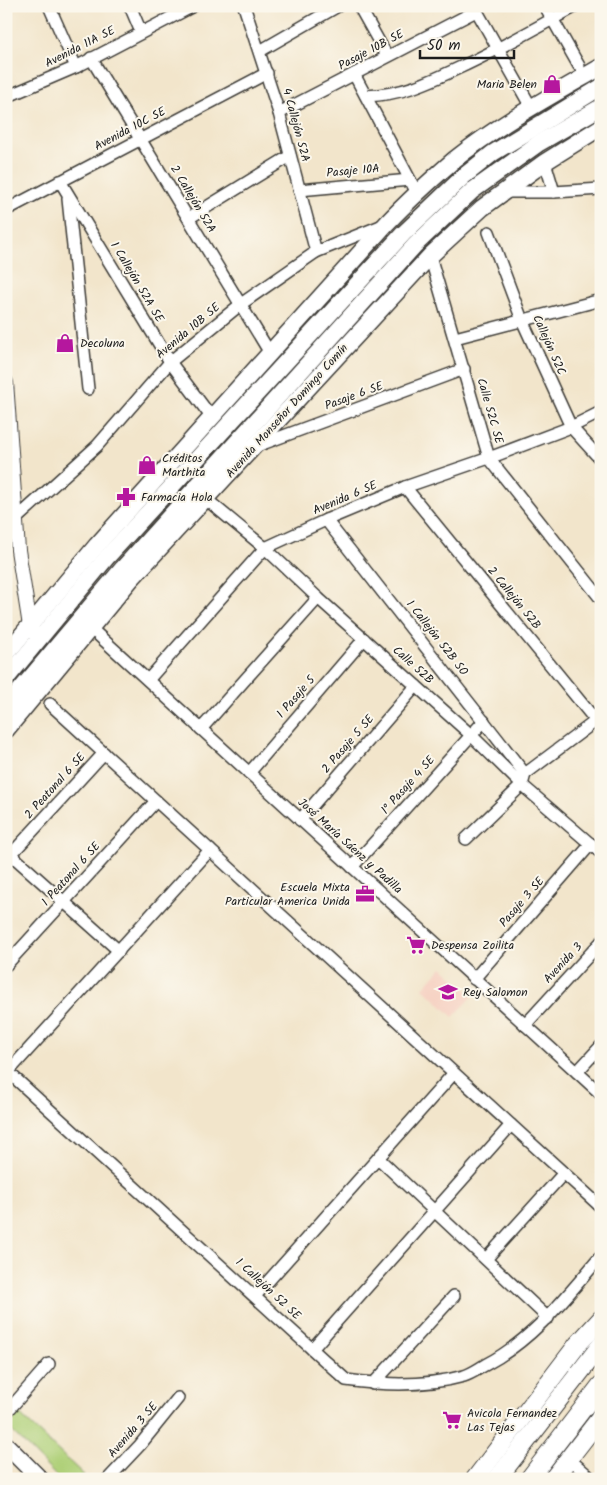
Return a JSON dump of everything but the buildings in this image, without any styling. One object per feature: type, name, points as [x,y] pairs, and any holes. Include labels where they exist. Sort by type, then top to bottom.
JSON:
[{"type":"main road","points":[[6,654],[97,545],[387,223],[413,186],[455,160],[484,138],[601,67]]},
{"type":"main road","points":[[6,678],[108,556],[403,234],[464,176],[493,152],[601,87]]},
{"type":"main road","name":"Avenida Monseñor Domingo Comín","points":[[6,730],[123,568],[415,245],[472,191],[540,143],[601,107]]},
{"type":"main road","points":[[568,127],[575,143]]},
{"type":"main road","name":"Avenida Monseñor Domingo Comín","points":[[6,707],[85,623],[132,578],[430,256],[482,208],[545,162],[601,127]]},
{"type":"main road","points":[[484,138],[493,152]]},
{"type":"main road","points":[[341,275],[356,287]]},
{"type":"main road","points":[[371,293],[384,305]]},
{"type":"main road","points":[[475,1479],[578,1344],[601,1319]]},
{"type":"main road","points":[[497,1479],[601,1345]]},
{"type":"main road","points":[[529,1479],[601,1385]]},
{"type":"main road","points":[[552,1479],[601,1418]]},
{"type":"main road","points":[[6,1446],[40,1479]]},
{"type":"street","points":[[49,6],[76,67]]},
{"type":"street","points":[[130,6],[141,32]]},
{"type":"street","name":"Avenida 11A SE","points":[[6,97],[76,67],[193,6]]},
{"type":"street","name":"4 Callejón 52A","points":[[244,6],[267,72],[316,252]]},
{"type":"street","points":[[260,51],[338,6]]},
{"type":"street","points":[[359,6],[387,56]]},
{"type":"street","points":[[545,6],[579,66]]},
{"type":"street","points":[[366,96],[386,95],[419,86],[499,50],[576,6]]},
{"type":"street","points":[[475,8],[527,100]]},
{"type":"street","name":"Pasaje 10B SE","points":[[279,114],[475,8]]},
{"type":"street","name":"2 Callejón 52A","points":[[92,58],[270,354]]},
{"type":"street","name":"Avenida 10C SE","points":[[6,210],[267,72]]},
{"type":"street","points":[[354,74],[413,186]]},
{"type":"street","points":[[188,218],[290,156]]},
{"type":"street","points":[[545,162],[554,192]]},
{"type":"street","name":"1 Callejón 52A SE","points":[[60,181],[170,362],[212,418]]},
{"type":"street","name":"Pasaje 10A","points":[[299,190],[413,186]]},
{"type":"street","points":[[504,192],[601,190]]},
{"type":"street","points":[[68,195],[88,389]]},
{"type":"street","name":"Avenida 10B SE","points":[[16,520],[97,446],[170,362],[241,304],[316,252],[387,223]]},
{"type":"street","name":"Callejón 52C","points":[[489,232],[522,320],[571,427],[601,460]]},
{"type":"street","name":"Calle 52C SE","points":[[430,256],[489,458],[601,599]]},
{"type":"street","points":[[455,338],[601,300]]},
{"type":"street","name":"Pasaje 6 SE","points":[[254,448],[464,370]]},
{"type":"street","points":[[6,382],[18,550],[30,626],[38,641]]},
{"type":"street","name":"Avenida 6 SE","points":[[148,680],[265,548],[405,487],[571,427],[601,412]]},
{"type":"street","name":"2 Callejón 52B","points":[[405,487],[599,721]]},
{"type":"street","name":"Calle 52B","points":[[206,499],[265,548],[416,686],[523,779],[601,853]]},
{"type":"street","name":"1 Callejón 52B SO","points":[[326,520],[484,721],[523,779]]},
{"type":"street","points":[[201,729],[318,598]]},
{"type":"street","name":"José María Sáenz y Padilla","points":[[85,623],[601,1094]]},
{"type":"street","name":"1 Pasaje 5","points":[[249,773],[364,639]]},
{"type":"street","name":"2 Pasaje 5 SE","points":[[300,820],[416,686]]},
{"type":"street","points":[[50,704],[601,1207]]},
{"type":"street","name":"1° Pasaje 4 SE","points":[[352,867],[484,721]]},
{"type":"street","points":[[466,839],[523,779],[599,721]]},
{"type":"street","name":"2 Peatonal 6 SE","points":[[8,855],[104,753]]},
{"type":"street","name":"1 Peatonal 6 SE","points":[[6,965],[156,801]]},
{"type":"street","name":"Pasaje 3 SE","points":[[474,978],[591,844]]},
{"type":"street","points":[[7,1071],[210,850]]},
{"type":"street","points":[[8,855],[119,951]]},
{"type":"street","name":"Avenida 3","points":[[525,1025],[601,942]]},
{"type":"street","points":[[576,1072],[601,1046]]},
{"type":"street","name":"1 Callejón 52 SE","points":[[7,1071],[346,1380],[373,1384],[430,1381],[465,1375],[512,1348],[548,1318],[601,1256]]},
{"type":"street","points":[[254,1296],[454,1072]]},
{"type":"street","points":[[312,1349],[511,1125]]},
{"type":"street","points":[[378,1158],[548,1318]]},
{"type":"street","points":[[486,1260],[564,1173]]},
{"type":"street","points":[[373,1384],[454,1296]]},
{"type":"street","points":[[6,1413],[49,1364]]},
{"type":"street","name":"Avenida 3 SE","points":[[108,1479],[140,1445],[178,1398]]},
{"type":"street","points":[[568,1458],[592,1479]]},
{"type":"shaded area","name":"Rey Salomon","points":[[442,967],[473,996],[453,1017],[423,988]]},
{"type":"green space","points":[[14,1409],[84,1475],[81,1479],[59,1479],[9,1428],[8,1417]]},
{"type":"place","name":"Maria Belen","points":[[552,84]]},
{"type":"place","name":"Decoluna","points":[[65,343]]},
{"type":"place","name":"Créditos Marthita","points":[[147,465]]},
{"type":"place","name":"Farmacia Hola","points":[[126,497]]},
{"type":"place","name":"Escuela Mixta Particular America Unida","points":[[365,894]]},
{"type":"place","name":"Despensa Zoilita","points":[[416,945]]},
{"type":"place","name":"Rey Salomon","points":[[448,992]]},
{"type":"place","name":"Avicola Fernandez Las Tejas","points":[[452,1420]]}]
